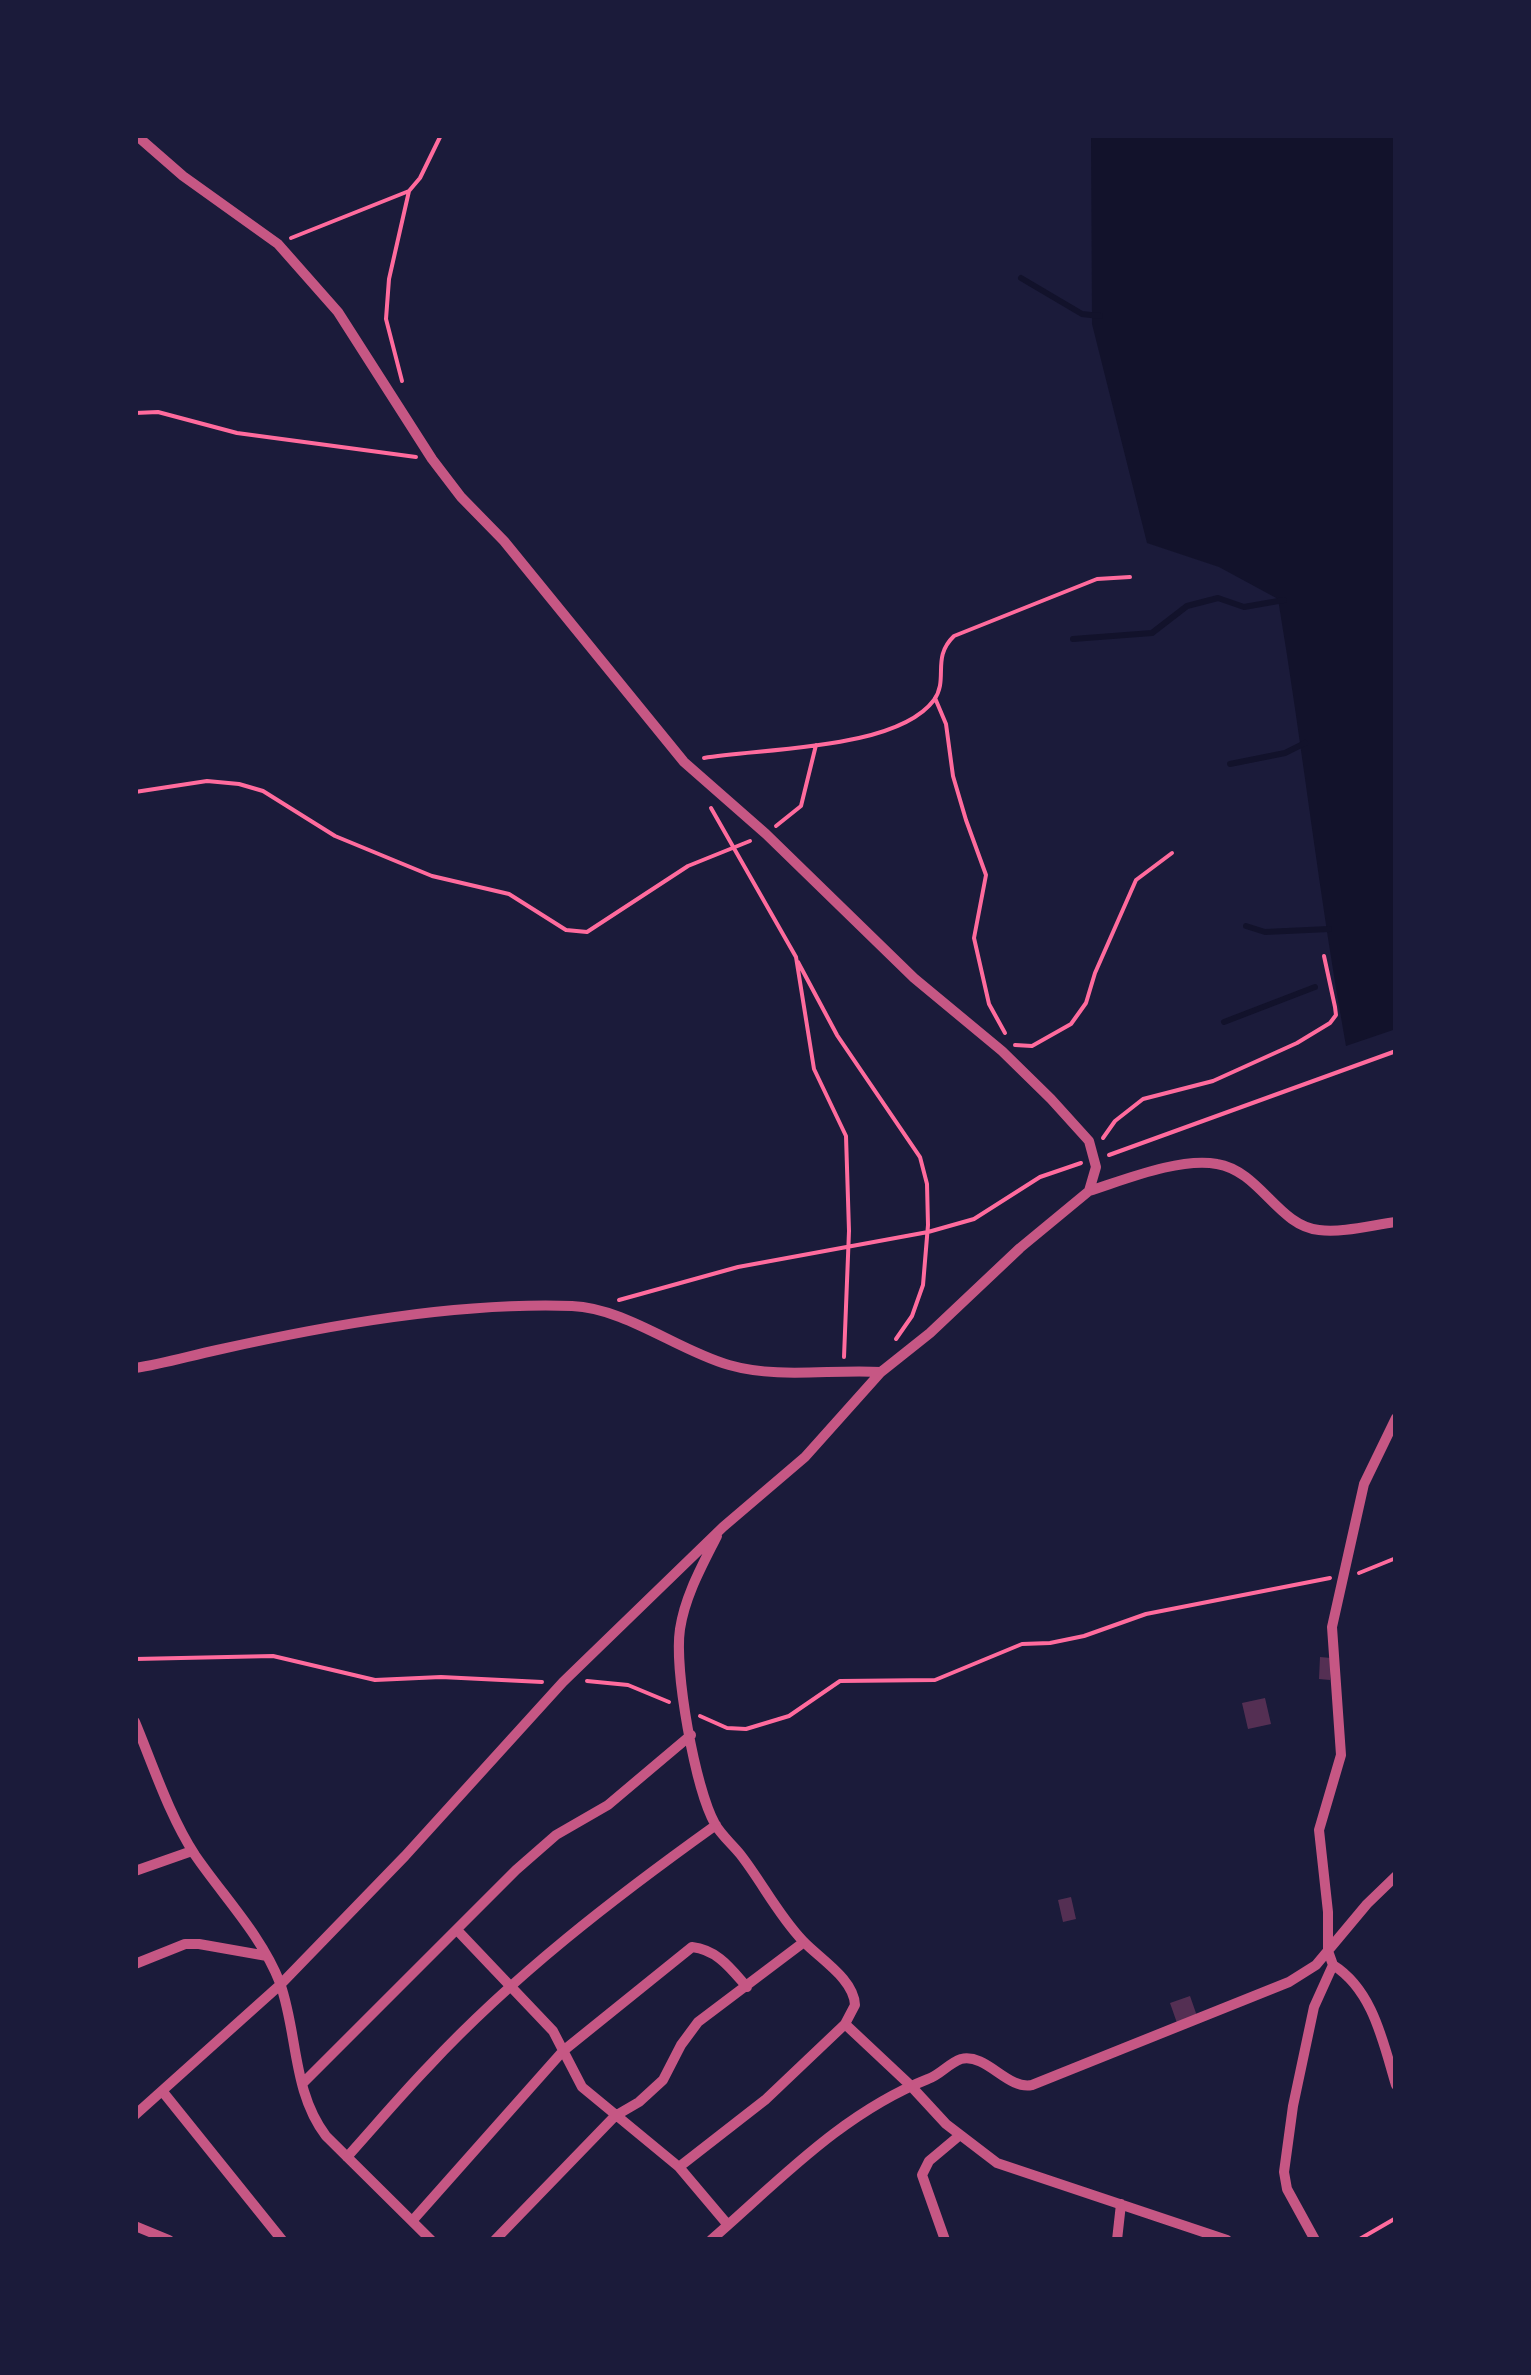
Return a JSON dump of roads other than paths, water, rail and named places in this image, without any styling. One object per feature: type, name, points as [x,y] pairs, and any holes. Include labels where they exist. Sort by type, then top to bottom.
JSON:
[{"type":"street","points":[[136,135],[183,176],[278,244],[338,312],[432,459],[461,497],[504,540],[684,762],[766,834],[914,978],[1002,1051],[1051,1098],[1101,1157],[1088,1190]]},
{"type":"street","points":[[135,2115],[280,1985],[392,1870],[564,1682],[723,1527],[805,1457],[880,1372],[930,1333],[1088,1190],[1178,1166],[1216,1163],[1260,1186],[1277,1206],[1304,1225],[1319,1230],[1396,1222]]},
{"type":"street","points":[[135,1368],[318,1330],[456,1311],[590,1308],[650,1329],[713,1360],[748,1370],[880,1372]]},
{"type":"street","points":[[1396,1418],[1364,1484],[1332,1627],[1341,1756],[1319,1830],[1328,1951],[1333,1965],[1354,1980],[1363,1994],[1396,2085]]},
{"type":"street","points":[[679,2167],[764,2100],[845,2024],[854,2006],[850,1988],[804,1942],[716,1826],[704,1792],[686,1709],[678,1646],[695,1579],[723,1527]]},
{"type":"street","points":[[135,1722],[192,1850],[267,1956],[280,1985],[312,2118],[432,2240]]},
{"type":"street","points":[[302,2084],[556,1835],[608,1805],[691,1735]]},
{"type":"street","points":[[347,2157],[430,2064],[511,1987],[579,1927],[716,1826]]},
{"type":"street","points":[[135,1871],[192,1850]]},
{"type":"street","points":[[710,2240],[824,2139],[957,2060],[973,2059],[1018,2085],[1032,2085],[1289,1982],[1316,1965],[1396,1876]]},
{"type":"street","points":[[457,1930],[552,2031],[582,2087],[679,2167],[728,2225]]},
{"type":"street","points":[[495,2240],[615,2116],[640,2102],[663,2080],[698,2022],[804,1942]]},
{"type":"street","points":[[135,1964],[184,1944],[267,1956]]},
{"type":"street","points":[[413,2220],[564,2051],[692,1947],[708,1948],[747,1987]]},
{"type":"street","points":[[1315,2240],[1287,2189],[1284,2172],[1312,2016],[1333,1965]]},
{"type":"street","points":[[845,2024],[960,2135],[1002,2166],[1227,2240]]},
{"type":"street","points":[[163,2092],[282,2240]]},
{"type":"street","points":[[945,2240],[922,2175],[930,2161],[960,2135]]},
{"type":"street","points":[[1117,2240],[1122,2204]]},
{"type":"street","points":[[135,2226],[168,2240]]},
{"type":"waterway","points":[[1021,278],[1082,314],[1100,316]]},
{"type":"waterway","points":[[1073,639],[1152,633],[1187,606],[1218,598],[1244,607],[1284,600]]},
{"type":"waterway","points":[[1230,764],[1285,753],[1305,743]]},
{"type":"waterway","points":[[1246,926],[1265,932],[1329,929]]},
{"type":"waterway","points":[[1224,1022],[1315,987]]}]
